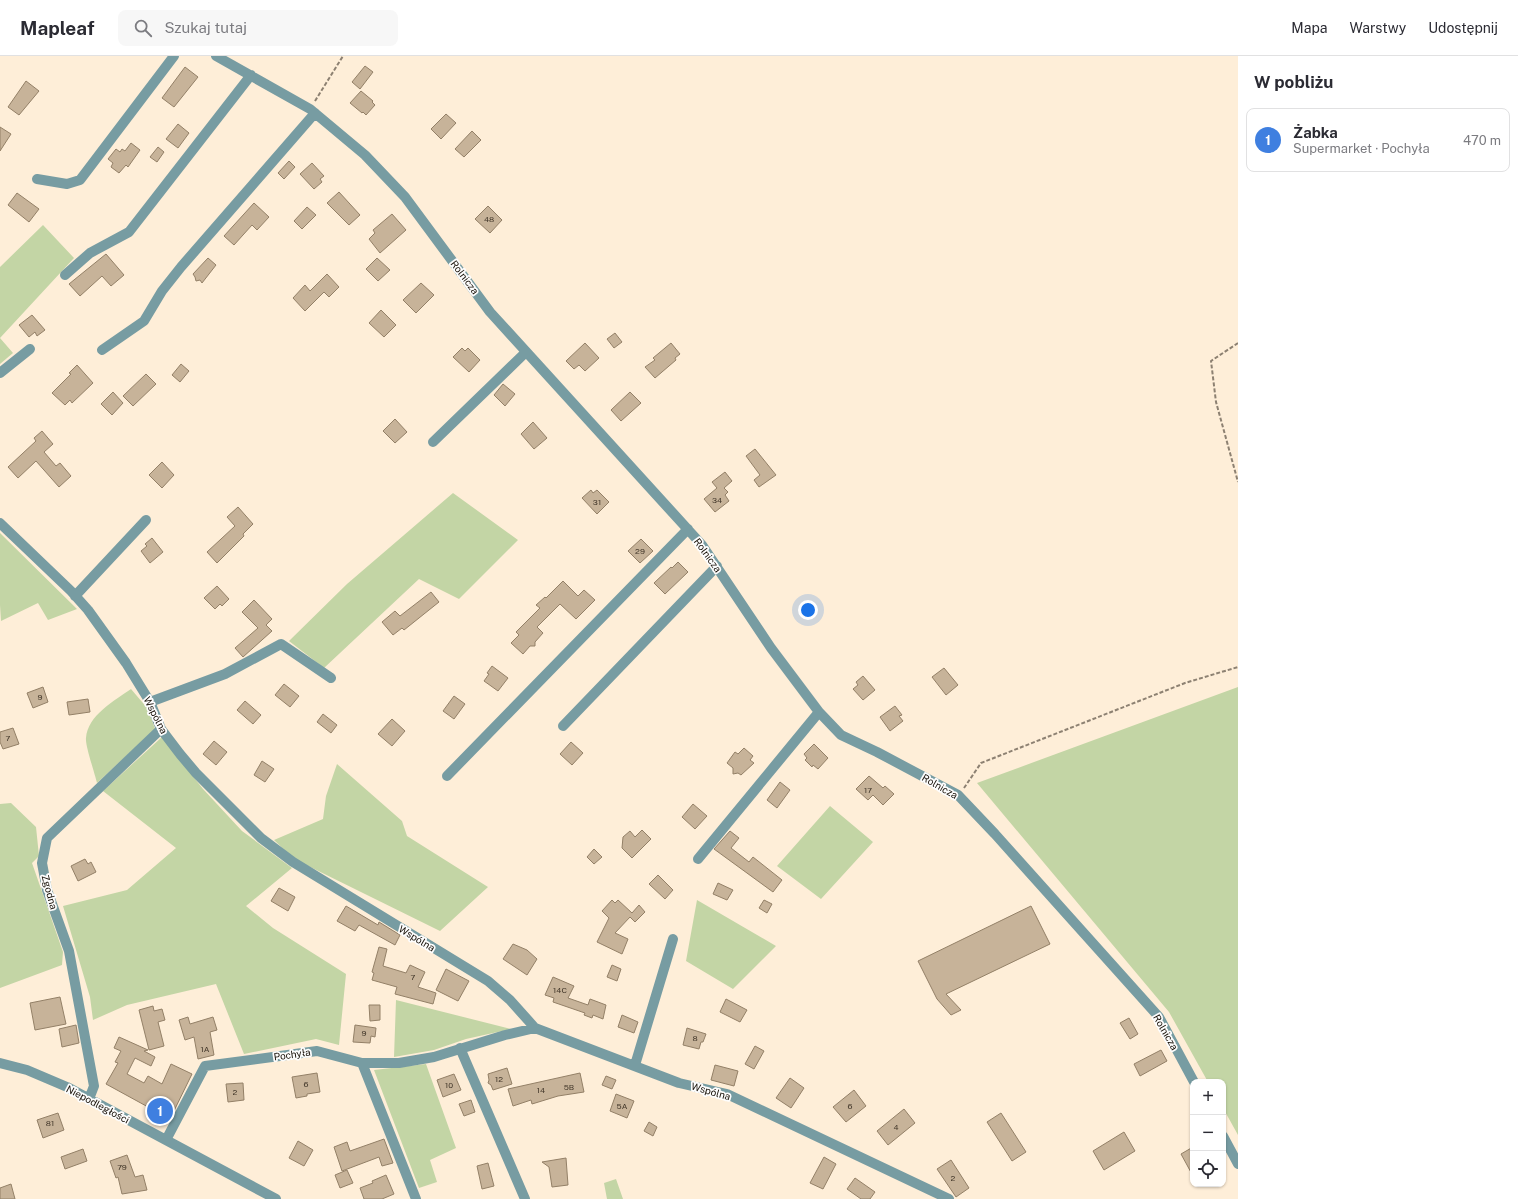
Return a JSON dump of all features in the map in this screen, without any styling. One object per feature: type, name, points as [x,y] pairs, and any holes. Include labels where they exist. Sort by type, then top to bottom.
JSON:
[{"type":"street","points":[[38,179],[67,184],[80,180],[174,56]]},
{"type":"street","name":"Rolnicza","points":[[216,56],[312,111],[365,154],[405,197],[490,312],[702,545],[771,648],[819,712],[841,735],[877,752],[958,795],[996,834],[1159,1017],[1192,1079]]},
{"type":"street","points":[[65,275],[90,253],[129,232],[251,75]]},
{"type":"street","points":[[102,350],[144,321],[162,291],[181,267],[312,111]]},
{"type":"street","points":[[0,373],[30,349]]},
{"type":"street","points":[[433,442],[526,352]]},
{"type":"street","points":[[75,596],[146,520]]},
{"type":"street","name":"Wspólna","points":[[0,523],[88,610],[126,663],[150,702],[161,729],[196,773],[261,838],[293,862],[488,982],[510,1000],[535,1028],[679,1083],[727,1094],[948,1199]]},
{"type":"street","name":"Rolnicza","points":[[446,776],[688,529]]},
{"type":"street","points":[[563,726],[717,566]]},
{"type":"street","points":[[150,702],[225,674],[281,644],[331,678]]},
{"type":"street","points":[[698,859],[819,712]]},
{"type":"street","name":"Zgodna","points":[[89,1099],[94,1086],[69,951],[47,890],[42,863],[47,838],[161,729]]},
{"type":"street","points":[[635,1065],[673,939]]},
{"type":"street","name":"Pochyła","points":[[166,1140],[205,1066],[318,1051],[362,1063],[398,1063],[434,1057],[460,1048],[535,1028]]},
{"type":"street","points":[[460,1048],[525,1199]]},
{"type":"street","name":"Niepodległości","points":[[0,1063],[27,1070],[67,1087],[276,1199]]},
{"type":"street","points":[[362,1063],[416,1199]]},
{"type":"street","points":[[1226,1142],[1238,1164]]},
{"type":"path","points":[[312,111],[342,56]]},
{"type":"path","points":[[1238,344],[1211,361],[1216,402],[1238,482]]},
{"type":"path","points":[[958,795],[981,763],[1185,683],[1238,667]]},
{"type":"green space","points":[[43,225],[74,258],[0,338],[0,267]]},
{"type":"green space","points":[[0,338],[13,353],[0,364]]},
{"type":"green space","points":[[453,493],[518,540],[459,599],[419,579],[324,668],[289,641],[347,584]]},
{"type":"green space","points":[[0,533],[77,609],[48,620],[38,603],[1,621]]},
{"type":"green space","points":[[1238,687],[1238,1135],[1226,1113],[1226,1079],[1206,1079],[1169,1012],[977,783]]},
{"type":"green space","points":[[131,689],[148,709],[155,729],[97,783],[86,742],[88,730],[91,722],[103,709]]},
{"type":"green space","points":[[162,737],[203,789],[242,831],[292,868],[246,906],[273,928],[346,974],[339,1045],[316,1039],[244,1054],[216,984],[127,1005],[93,1020],[90,997],[63,906],[127,890],[176,848],[103,791]]},
{"type":"green space","points":[[337,764],[402,821],[407,836],[488,887],[440,931],[294,859],[274,840],[323,819],[326,796]]},
{"type":"green space","points":[[11,803],[36,827],[39,856],[32,863],[63,952],[62,965],[0,988],[0,804]]},
{"type":"green space","points":[[830,806],[873,842],[821,899],[777,866]]},
{"type":"green space","points":[[697,900],[776,946],[733,989],[686,961]]},
{"type":"green space","points":[[396,1000],[511,1029],[466,1039],[434,1050],[394,1057]]},
{"type":"green space","points":[[426,1064],[456,1148],[430,1160],[437,1182],[419,1188],[374,1070]]},
{"type":"green space","points":[[616,1179],[623,1199],[607,1199],[604,1183]]},
{"type":"building","points":[[365,66],[373,72],[360,89],[352,82]]},
{"type":"building","points":[[185,67],[198,77],[174,107],[162,98]]},
{"type":"building","points":[[26,81],[39,91],[19,115],[8,107]]},
{"type":"building","points":[[361,91],[373,101],[372,102],[375,105],[366,115],[350,103]]},
{"type":"building","points":[[446,114],[456,123],[441,139],[431,129]]},
{"type":"building","points":[[178,124],[189,133],[178,148],[166,139]]},
{"type":"building","points":[[0,127],[11,134],[0,151]]},
{"type":"building","points":[[472,131],[481,140],[464,157],[455,149]]},
{"type":"building","points":[[131,143],[140,150],[128,167],[126,165],[119,173],[111,167],[113,163],[108,159],[116,149],[120,152],[122,149],[125,151]]},
{"type":"building","points":[[158,147],[164,152],[157,162],[150,157]]},
{"type":"building","points":[[289,161],[295,167],[284,179],[278,173]]},
{"type":"building","points":[[312,163],[324,176],[320,179],[322,182],[314,189],[300,174]]},
{"type":"building","points":[[339,192],[360,215],[349,225],[327,203]]},
{"type":"building","points":[[17,193],[39,209],[29,222],[8,205]]},
{"type":"building","points":[[254,203],[269,217],[257,230],[252,225],[234,245],[224,236]]},
{"type":"building","points":[[488,206],[502,220],[490,233],[475,219]]},
{"type":"building","points":[[307,207],[316,215],[302,229],[294,221]]},
{"type":"building","points":[[392,214],[406,230],[380,253],[369,239],[375,233],[373,230]]},
{"type":"building","points":[[106,254],[124,275],[111,286],[102,276],[80,296],[69,284]]},
{"type":"building","points":[[208,258],[216,265],[202,283],[200,280],[196,281],[193,274]]},
{"type":"building","points":[[377,258],[390,270],[378,281],[366,269]]},
{"type":"building","points":[[327,274],[339,287],[329,297],[324,292],[305,311],[293,298],[305,285],[310,291]]},
{"type":"building","points":[[421,283],[434,295],[416,313],[403,300]]},
{"type":"building","points":[[381,310],[396,325],[384,337],[369,323]]},
{"type":"building","points":[[32,315],[45,330],[37,336],[35,332],[29,337],[19,325]]},
{"type":"building","points":[[615,333],[622,342],[614,348],[607,339]]},
{"type":"building","points":[[585,343],[599,358],[585,371],[579,365],[574,369],[566,361]]},
{"type":"building","points":[[671,343],[680,354],[675,358],[676,360],[655,378],[645,367],[655,360],[653,358]]},
{"type":"building","points":[[462,348],[465,351],[468,348],[480,360],[469,372],[453,357]]},
{"type":"building","points":[[181,364],[189,371],[180,382],[172,375]]},
{"type":"building","points":[[77,365],[93,383],[72,403],[70,400],[65,405],[52,393],[71,374],[69,373]]},
{"type":"building","points":[[146,374],[156,384],[133,406],[123,396]]},
{"type":"building","points":[[503,384],[515,394],[505,406],[494,395]]},
{"type":"building","points":[[113,392],[123,403],[112,415],[101,404]]},
{"type":"building","points":[[630,392],[641,403],[621,421],[611,410]]},
{"type":"building","points":[[395,419],[407,432],[395,443],[383,431]]},
{"type":"building","points":[[533,422],[547,438],[534,449],[521,434]]},
{"type":"building","points":[[42,431],[53,444],[44,452],[56,466],[60,463],[71,476],[59,487],[36,461],[18,478],[8,467],[36,441],[34,438]]},
{"type":"building","points":[[755,449],[776,475],[759,487],[754,480],[760,475],[746,456]]},
{"type":"building","points":[[162,462],[174,475],[162,488],[149,475]]},
{"type":"building","points":[[725,472],[732,481],[724,488],[728,492],[725,495],[729,501],[715,512],[704,499],[717,488],[712,482]]},
{"type":"building","points":[[591,490],[593,493],[597,490],[609,502],[597,514],[582,498]]},
{"type":"building","points":[[238,507],[253,524],[243,534],[244,536],[217,563],[207,552],[235,526],[227,517]]},
{"type":"building","points":[[152,538],[163,552],[150,563],[141,551],[147,546],[145,544]]},
{"type":"building","points":[[641,539],[653,551],[640,563],[628,551]]},
{"type":"building","points":[[678,562],[688,572],[665,594],[654,583]]},
{"type":"building","points":[[563,581],[578,596],[584,590],[595,600],[576,619],[560,604],[537,627],[543,633],[535,642],[535,646],[530,646],[523,654],[511,643],[519,635],[516,632],[540,608],[536,605],[545,597],[546,598]]},
{"type":"building","points":[[217,586],[229,599],[222,606],[220,604],[215,609],[204,598]]},
{"type":"building","points":[[431,592],[439,602],[404,630],[402,628],[393,635],[382,622],[395,611],[400,616]]},
{"type":"building","points":[[254,600],[272,619],[266,625],[272,631],[243,657],[235,648],[258,628],[242,612]]},
{"type":"building","points":[[492,666],[508,678],[498,691],[484,681]]},
{"type":"building","points":[[944,668],[958,685],[946,695],[932,677]]},
{"type":"building","points":[[863,676],[875,690],[863,700],[853,689],[858,685],[856,682]]},
{"type":"building","points":[[284,684],[299,696],[290,707],[275,695]]},
{"type":"building","points":[[43,687],[48,702],[33,708],[27,693]]},
{"type":"building","points":[[454,696],[465,704],[454,719],[443,711]]},
{"type":"building","points":[[88,699],[90,712],[69,715],[67,702]]},
{"type":"building","points":[[245,701],[261,715],[253,724],[237,710]]},
{"type":"building","points":[[895,706],[902,715],[899,716],[903,721],[890,731],[880,717]]},
{"type":"building","points":[[323,714],[337,725],[331,733],[317,722]]},
{"type":"building","points":[[392,719],[405,731],[392,746],[378,734]]},
{"type":"building","points":[[13,728],[19,744],[3,749],[0,742],[0,732]]},
{"type":"building","points":[[214,741],[227,752],[216,765],[203,754]]},
{"type":"building","points":[[571,742],[583,753],[572,765],[560,754]]},
{"type":"building","points":[[814,744],[828,758],[818,769],[813,765],[812,767],[805,760],[807,758],[804,754]]},
{"type":"building","points":[[744,748],[753,756],[750,760],[754,763],[741,775],[738,773],[733,774],[733,768],[727,763],[735,752],[738,754]]},
{"type":"building","points":[[262,761],[274,769],[265,782],[254,775]]},
{"type":"building","points":[[869,776],[883,788],[885,786],[894,794],[883,805],[873,795],[868,800],[856,789]]},
{"type":"building","points":[[780,782],[790,790],[777,808],[767,800]]},
{"type":"building","points":[[693,804],[707,816],[695,829],[682,817]]},
{"type":"building","points":[[642,830],[651,839],[632,858],[622,848],[623,837],[630,831],[635,837]]},
{"type":"building","points":[[730,831],[739,838],[731,848],[749,862],[753,857],[782,880],[773,892],[714,849]]},
{"type":"building","points":[[594,849],[602,857],[594,864],[587,857]]},
{"type":"building","points":[[85,859],[88,864],[91,862],[96,872],[78,881],[71,866]]},
{"type":"building","points":[[658,875],[673,890],[665,899],[649,884]]},
{"type":"building","points":[[718,883],[733,890],[727,900],[713,894]]},
{"type":"building","points":[[279,888],[295,897],[288,911],[271,901]]},
{"type":"building","points":[[612,900],[615,903],[618,900],[632,913],[639,905],[645,912],[635,922],[630,917],[615,933],[628,939],[622,954],[597,942],[609,918],[602,911]]},
{"type":"building","points":[[764,900],[772,904],[767,913],[759,908]]},
{"type":"building","points":[[346,906],[378,925],[379,922],[400,935],[395,945],[359,925],[355,931],[337,921]]},
{"type":"building","points":[[1031,906],[1050,944],[946,994],[961,1010],[951,1015],[937,999],[918,961]]},
{"type":"building","points":[[513,944],[527,950],[537,959],[527,975],[503,959]]},
{"type":"building","points":[[379,947],[387,949],[383,966],[406,973],[410,965],[425,972],[418,987],[436,993],[433,1004],[395,994],[397,987],[372,980],[374,973],[372,972]]},
{"type":"building","points":[[612,965],[621,969],[617,981],[607,977]]},
{"type":"building","points":[[446,969],[469,981],[458,1001],[436,990]]},
{"type":"building","points":[[553,977],[574,986],[568,998],[588,1005],[590,999],[606,1005],[603,1019],[593,1015],[592,1018],[584,1015],[585,1013],[553,1002],[554,998],[545,995]]},
{"type":"building","points":[[60,997],[66,1024],[35,1030],[30,1003]]},
{"type":"building","points":[[726,999],[747,1010],[740,1022],[720,1012]]},
{"type":"building","points":[[369,1005],[380,1005],[380,1020],[370,1021]]},
{"type":"building","points":[[153,1006],[154,1011],[162,1009],[165,1020],[158,1022],[164,1046],[149,1050],[139,1010]]},
{"type":"building","points":[[622,1015],[638,1022],[634,1033],[618,1027]]},
{"type":"building","points":[[188,1017],[190,1024],[213,1017],[217,1030],[210,1032],[214,1055],[198,1059],[194,1037],[185,1040],[179,1020]]},
{"type":"building","points":[[1129,1018],[1138,1034],[1130,1039],[1120,1023]]},
{"type":"building","points":[[76,1025],[79,1043],[62,1047],[59,1029]]},
{"type":"building","points":[[355,1025],[376,1028],[375,1037],[371,1036],[370,1043],[353,1042]]},
{"type":"building","points":[[687,1028],[706,1034],[699,1049],[683,1045]]},
{"type":"building","points":[[119,1037],[148,1050],[144,1051],[155,1057],[151,1066],[135,1058],[127,1074],[144,1083],[148,1076],[162,1084],[171,1064],[192,1074],[170,1119],[106,1084],[118,1063],[115,1062],[121,1051],[114,1048]]},
{"type":"building","points":[[755,1046],[764,1051],[754,1069],[745,1064]]},
{"type":"building","points":[[1161,1050],[1167,1061],[1140,1076],[1134,1064]]},
{"type":"building","points":[[715,1065],[738,1071],[734,1086],[711,1080]]},
{"type":"building","points":[[507,1068],[512,1084],[493,1090],[491,1085],[488,1083],[488,1074]]},
{"type":"building","points":[[317,1073],[320,1092],[307,1094],[307,1096],[296,1098],[292,1077]]},
{"type":"building","points":[[580,1073],[584,1092],[558,1096],[532,1104],[531,1100],[513,1106],[508,1089]]},
{"type":"building","points":[[454,1074],[461,1090],[443,1097],[437,1080]]},
{"type":"building","points":[[606,1076],[616,1080],[612,1089],[602,1085]]},
{"type":"building","points":[[790,1078],[804,1088],[791,1108],[776,1098]]},
{"type":"building","points":[[243,1083],[244,1100],[228,1102],[226,1084]]},
{"type":"building","points":[[854,1090],[866,1106],[846,1122],[833,1107]]},
{"type":"building","points":[[616,1094],[634,1101],[627,1118],[610,1111]]},
{"type":"building","points":[[471,1100],[475,1112],[464,1116],[459,1104]]},
{"type":"building","points":[[904,1109],[915,1123],[888,1145],[877,1131]]},
{"type":"building","points":[[58,1113],[64,1130],[43,1138],[37,1120]]},
{"type":"building","points":[[1001,1113],[1026,1152],[1012,1161],[987,1122]]},
{"type":"building","points":[[649,1122],[657,1127],[653,1136],[644,1131]]},
{"type":"building","points":[[1124,1132],[1135,1151],[1104,1170],[1093,1151]]},
{"type":"building","points":[[384,1139],[393,1163],[382,1166],[379,1157],[342,1171],[334,1147],[347,1142],[350,1151]]},
{"type":"building","points":[[298,1141],[313,1150],[304,1166],[289,1158]]},
{"type":"building","points":[[83,1149],[87,1161],[65,1169],[61,1157]]},
{"type":"building","points":[[1190,1149],[1190,1170],[1181,1154]]},
{"type":"building","points":[[127,1155],[135,1177],[143,1175],[147,1190],[122,1194],[118,1177],[116,1178],[110,1161]]},
{"type":"building","points":[[824,1157],[836,1164],[823,1189],[810,1183]]},
{"type":"building","points":[[566,1158],[568,1185],[552,1187],[549,1167],[542,1162]]},
{"type":"building","points":[[951,1160],[969,1188],[956,1197],[937,1169]]},
{"type":"building","points":[[488,1163],[494,1186],[482,1189],[477,1166]]},
{"type":"building","points":[[347,1170],[353,1183],[340,1188],[335,1175]]},
{"type":"building","points":[[386,1175],[394,1194],[382,1199],[364,1199],[360,1188],[373,1183],[372,1181]]},
{"type":"building","points":[[855,1178],[875,1192],[870,1199],[861,1199],[847,1189]]},
{"type":"building","points":[[11,1184],[15,1199],[0,1199],[0,1188]]},
{"type":"place","name":"Żabka","points":[[160,1111]]}]
